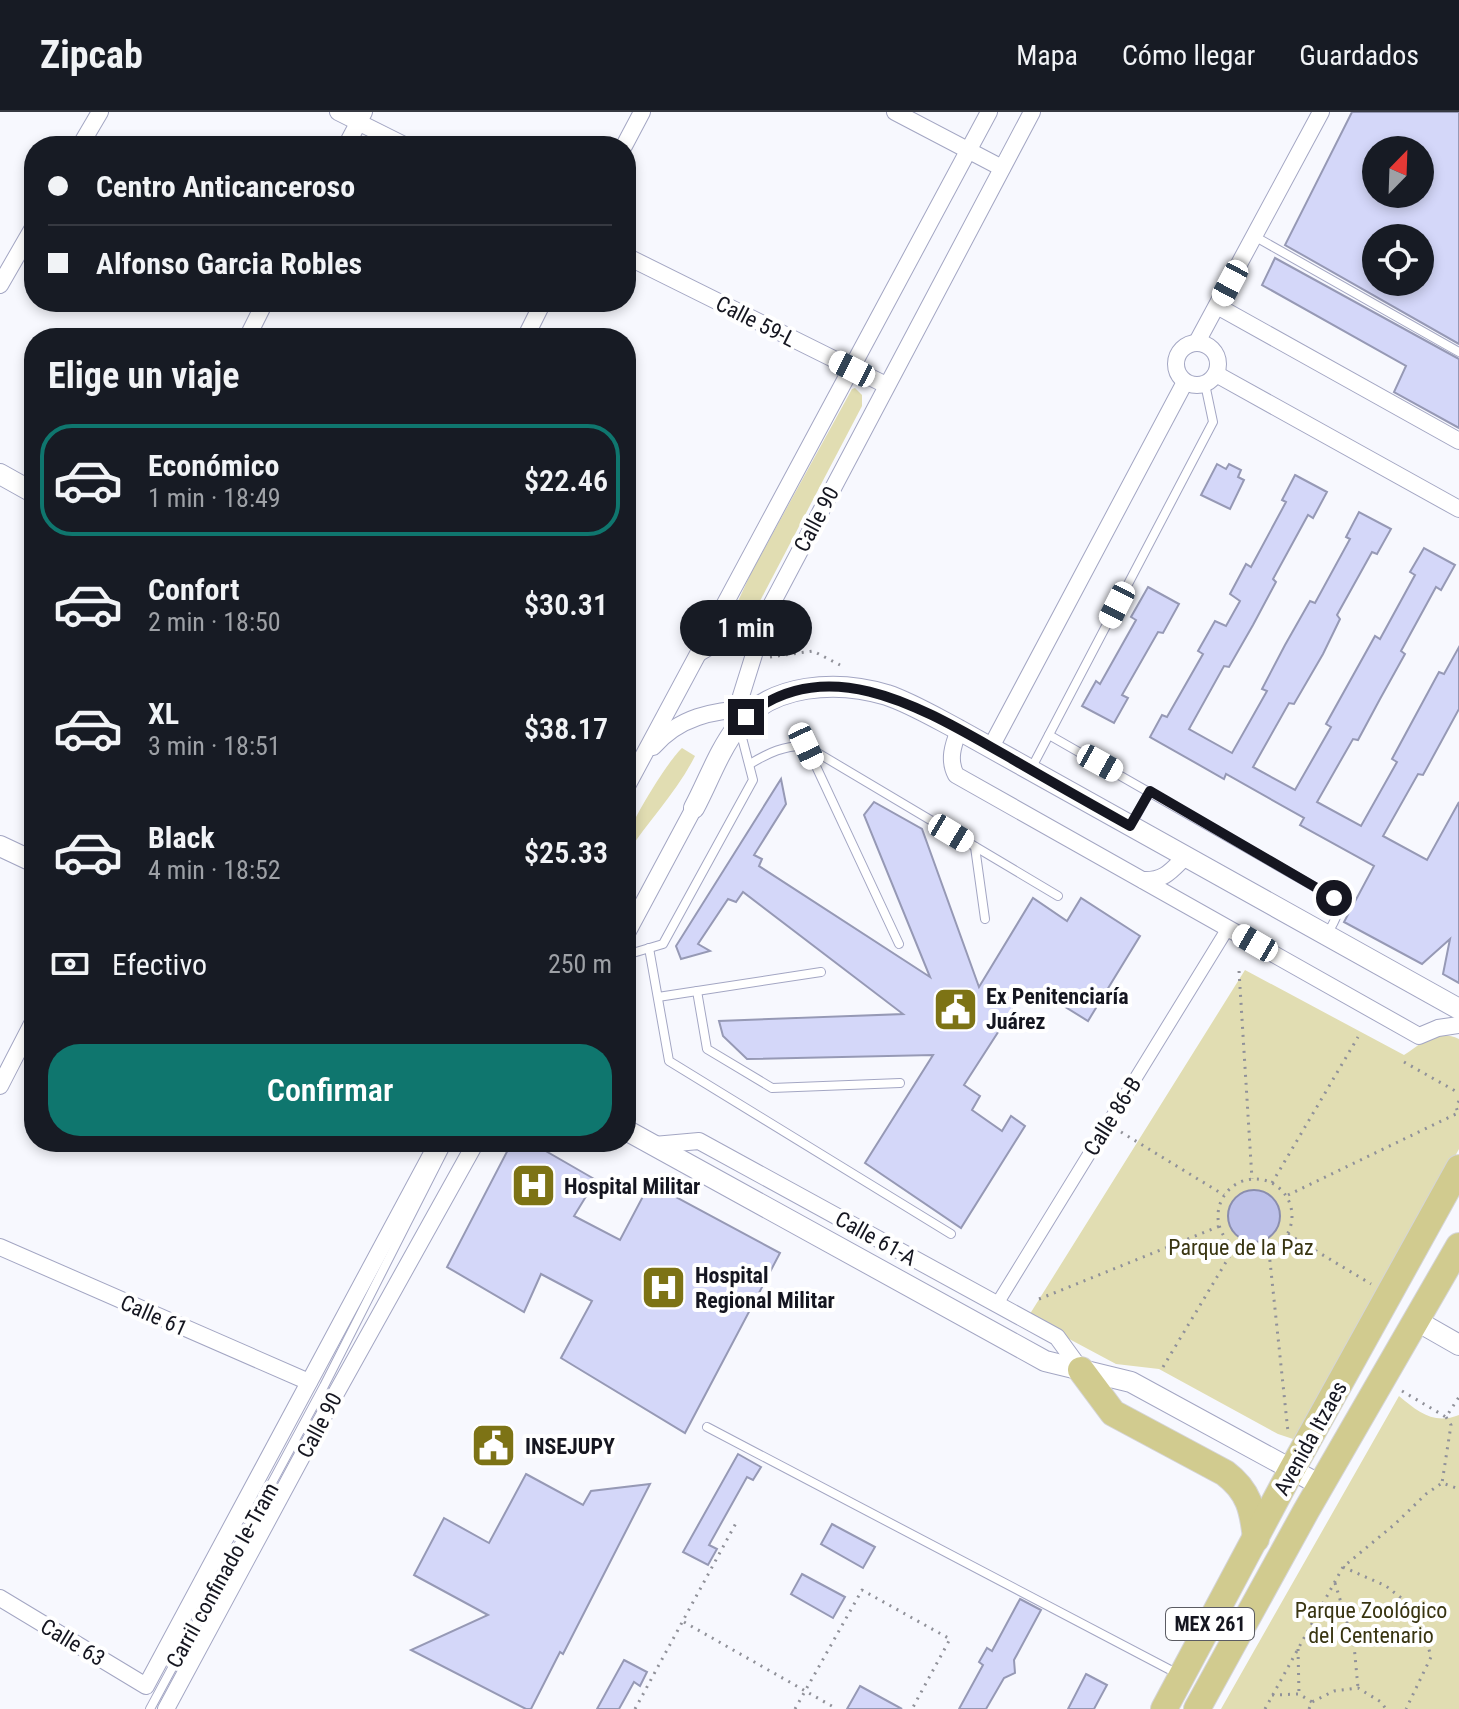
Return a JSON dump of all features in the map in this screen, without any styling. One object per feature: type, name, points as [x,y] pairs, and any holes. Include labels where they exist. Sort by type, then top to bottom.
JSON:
[{"type":"main road","name":"Avenida Itzaes","points":[[1176,1698],[1291,1471],[1459,1168]]},
{"type":"main road","name":"Avenida Itzaes","points":[[1197,1709],[1322,1486],[1455,1259]]},
{"type":"main road","points":[[1402,1269],[1403,1305],[1417,1321]]},
{"type":"main road","points":[[1081,1370],[1113,1413],[1237,1482],[1248,1498],[1256,1539]]},
{"type":"street","points":[[86,136],[100,112]]},
{"type":"street","points":[[338,112],[361,117],[390,136]]},
{"type":"street","points":[[629,136],[642,112]]},
{"type":"street","points":[[895,112],[1002,168]]},
{"type":"street","points":[[637,767],[989,112]]},
{"type":"street","name":"Calle 90","points":[[636,916],[745,715],[741,696],[767,613],[1032,112]]},
{"type":"street","points":[[1197,342],[1321,112]]},
{"type":"street","points":[[351,136],[361,117]]},
{"type":"street","points":[[0,285],[24,243]]},
{"type":"street","name":"Calle 59-L","points":[[636,261],[886,385]]},
{"type":"street","points":[[1217,306],[1459,441]]},
{"type":"street","points":[[1197,342],[1210,347],[1218,359],[1211,379],[1198,385],[1185,382],[1176,370],[1177,356],[1185,346],[1197,342]]},
{"type":"street","points":[[1211,379],[1459,509]]},
{"type":"street","points":[[991,747],[1185,382]]},
{"type":"street","points":[[0,474],[24,487]]},
{"type":"street","points":[[698,653],[767,613]]},
{"type":"street","points":[[637,767],[666,734],[683,722],[702,715],[745,715],[767,701],[795,691],[825,686],[851,687],[890,696],[991,747],[1459,1009]]},
{"type":"street","points":[[959,730],[952,757],[956,775],[1419,1036],[1438,1028],[1459,1025]]},
{"type":"street","points":[[0,846],[24,857]]},
{"type":"street","points":[[1141,879],[1156,880],[1166,876],[1185,857]]},
{"type":"street","name":"Calle 86-B","points":[[997,1304],[1228,928]]},
{"type":"street","points":[[0,1086],[24,1039]]},
{"type":"street","name":"Calle 61-A","points":[[636,1135],[1045,1361],[1131,1382],[1322,1486]]},
{"type":"street","name":"Calle 61-A","points":[[654,1145],[699,1141],[1057,1337],[1081,1370]]},
{"type":"street","name":"Calle 90","points":[[146,1686],[433,1152]]},
{"type":"street","name":"Calle 90","points":[[166,1709],[470,1152]]},
{"type":"street","name":"Calle 61","points":[[0,1247],[309,1382]]},
{"type":"street","points":[[1417,1321],[1459,1345]]},
{"type":"street","name":"Calle 63","points":[[0,1598],[146,1686]]},
{"type":"lane","points":[[1254,236],[1459,352]]},
{"type":"lane","points":[[1030,770],[1213,422],[1211,379]]},
{"type":"lane","points":[[636,952],[663,944],[753,780],[745,715]]},
{"type":"lane","points":[[1049,735],[1334,898],[1339,906],[1338,913],[1327,935]]},
{"type":"lane","points":[[750,764],[792,745],[806,746],[1058,896]]},
{"type":"lane","points":[[806,746],[899,944]]},
{"type":"lane","points":[[1130,826],[1150,791]]},
{"type":"lane","points":[[975,847],[985,919]]},
{"type":"lane","points":[[649,948],[669,1061],[951,1234]]},
{"type":"lane","points":[[658,997],[821,972]]},
{"type":"lane","points":[[697,991],[707,1049],[772,1088],[900,1083]]},
{"type":"lane","name":"Carril confinado Ie-Tram","points":[[150,1709],[315,1403],[443,1152]]},
{"type":"lane","points":[[707,1427],[1176,1698]]},
{"type":"path","points":[[766,657],[813,651],[840,665]]},
{"type":"path","points":[[1239,971],[1252,1179]]},
{"type":"path","points":[[1272,1183],[1358,1037]]},
{"type":"path","points":[[1404,1062],[1459,1093]]},
{"type":"path","points":[[1287,1196],[1458,1114],[1456,1107],[1459,1101]]},
{"type":"path","points":[[1107,1124],[1224,1195]]},
{"type":"path","points":[[1252,1179],[1272,1183],[1287,1196],[1293,1216],[1288,1234],[1282,1243],[1269,1251],[1254,1253],[1235,1247],[1220,1226],[1218,1211],[1224,1195],[1240,1182],[1252,1179]]},
{"type":"path","points":[[1039,1299],[1220,1226]]},
{"type":"path","points":[[1288,1234],[1377,1288]]},
{"type":"path","points":[[1163,1367],[1235,1247]]},
{"type":"path","points":[[1269,1251],[1288,1436]]},
{"type":"path","points":[[1265,1709],[1343,1567],[1442,1483],[1451,1425],[1446,1417],[1402,1391]]},
{"type":"path","points":[[1446,1417],[1459,1397]]},
{"type":"path","points":[[1442,1483],[1459,1489]]},
{"type":"path","points":[[635,1709],[736,1523]]},
{"type":"path","points":[[1343,1567],[1386,1586],[1419,1612],[1431,1657],[1406,1709]]},
{"type":"path","points":[[1334,1582],[1354,1645],[1358,1688]]},
{"type":"path","points":[[795,1709],[862,1590],[950,1639],[912,1709]]},
{"type":"path","points":[[683,1621],[837,1709]]},
{"type":"path","points":[[1298,1648],[1299,1694]]},
{"type":"path","points":[[1309,1709],[1312,1702],[1334,1691],[1358,1688],[1381,1702],[1386,1709]]},
{"type":"path","points":[[1272,1695],[1299,1694],[1312,1702]]},
{"type":"green space","points":[[855,388],[862,395],[862,406],[760,601],[727,625],[751,573]]},
{"type":"green space","points":[[682,748],[695,756],[680,782],[636,841],[636,817]]},
{"type":"green space","name":"Parque de la Paz","points":[[1245,970],[1404,1055],[1437,1036],[1459,1039],[1459,1149],[1305,1428],[1293,1439],[1278,1434],[1159,1369],[1116,1364],[1028,1317]]},
{"type":"green space","name":"Parque Zoológico del Centenario","points":[[1399,1396],[1434,1418],[1459,1415],[1459,1709],[1221,1709]]},
{"type":"water","points":[[1254,1190],[1272,1198],[1280,1216],[1272,1234],[1254,1242],[1236,1234],[1228,1216],[1236,1198]]},
{"type":"building","points":[[1352,112],[1459,112],[1459,344],[1375,296],[1434,296],[1434,224],[1362,224],[1362,289],[1285,245]]},
{"type":"building","points":[[1275,258],[1459,359],[1459,428],[1394,392],[1406,366],[1262,285]]},
{"type":"building","points":[[1217,464],[1226,469],[1229,464],[1241,470],[1238,477],[1244,480],[1230,509],[1201,495]]},
{"type":"building","points":[[1295,475],[1327,492],[1313,518],[1308,515],[1273,579],[1276,582],[1253,625],[1229,667],[1224,666],[1189,729],[1232,753],[1267,691],[1262,689],[1285,645],[1310,601],[1315,603],[1350,539],[1346,537],[1359,512],[1391,529],[1377,554],[1372,552],[1337,615],[1340,619],[1323,654],[1294,704],[1289,703],[1253,767],[1295,790],[1331,727],[1326,724],[1375,636],[1380,639],[1415,575],[1410,572],[1424,548],[1455,565],[1441,590],[1436,587],[1401,651],[1405,654],[1358,740],[1353,739],[1317,802],[1361,826],[1397,762],[1392,759],[1439,672],[1444,674],[1459,647],[1459,709],[1423,775],[1418,774],[1383,836],[1427,860],[1459,802],[1459,983],[1443,974],[1450,939],[1422,964],[1344,922],[1374,866],[1300,825],[1304,818],[1226,774],[1224,779],[1150,737],[1162,715],[1167,717],[1203,654],[1198,651],[1215,621],[1226,626],[1240,601],[1230,594],[1246,564],[1251,567],[1286,502],[1282,500]]},
{"type":"building","points":[[1148,587],[1179,604],[1163,633],[1158,632],[1122,695],[1128,698],[1114,723],[1082,706],[1096,681],[1100,684],[1136,620],[1131,617]]},
{"type":"building","name":"Ex Penitenciaría Juárez","points":[[781,779],[786,804],[754,855],[762,859],[759,866],[930,977],[864,815],[874,802],[922,829],[979,987],[1033,898],[1067,921],[1081,898],[1140,936],[1088,1021],[1044,994],[1039,1005],[1022,995],[964,1085],[980,1096],[972,1110],[1002,1131],[1011,1116],[1025,1126],[961,1228],[865,1163],[933,1055],[747,1059],[723,1036],[719,1021],[903,1014],[743,892],[736,902],[728,899],[698,944],[710,951],[681,959],[676,946]]},
{"type":"building","name":"Hospital Regional Militar","points":[[507,1152],[547,1152],[596,1180],[574,1216],[620,1240],[650,1183],[780,1253],[685,1433],[561,1358],[592,1301],[541,1274],[524,1312],[447,1267]]},
{"type":"building","points":[[738,1454],[761,1467],[753,1480],[747,1477],[709,1545],[717,1549],[708,1565],[683,1552]]},
{"type":"building","points":[[526,1474],[583,1505],[591,1491],[650,1484],[563,1654],[560,1652],[531,1709],[411,1650],[488,1615],[414,1575],[444,1518],[489,1543]]},
{"type":"building","points":[[832,1524],[875,1547],[863,1568],[821,1544]]},
{"type":"building","points":[[802,1574],[845,1597],[833,1618],[791,1594]]},
{"type":"building","points":[[1020,1599],[1041,1610],[1014,1660],[1015,1673],[1004,1678],[986,1709],[959,1709],[983,1665],[979,1662],[987,1648],[992,1651]]},
{"type":"building","points":[[624,1660],[647,1672],[640,1686],[634,1682],[619,1709],[597,1709]]},
{"type":"building","points":[[1086,1674],[1107,1685],[1094,1709],[1068,1709]]},
{"type":"building","points":[[860,1686],[902,1709],[847,1709]]},
{"type":"place","name":"Ex Penitenciaría Juárez","points":[[955,1009]]},
{"type":"place","name":"Hospital Militar","points":[[533,1186]]},
{"type":"place","name":"Hospital Regional Militar","points":[[664,1288]]},
{"type":"place","name":"INSEJUPY","points":[[494,1446]]},
{"type":"route","points":[[746,717],[767,701],[795,691],[825,686],[851,687],[890,696],[959,730],[1130,826],[1150,791],[1334,898]]}]
